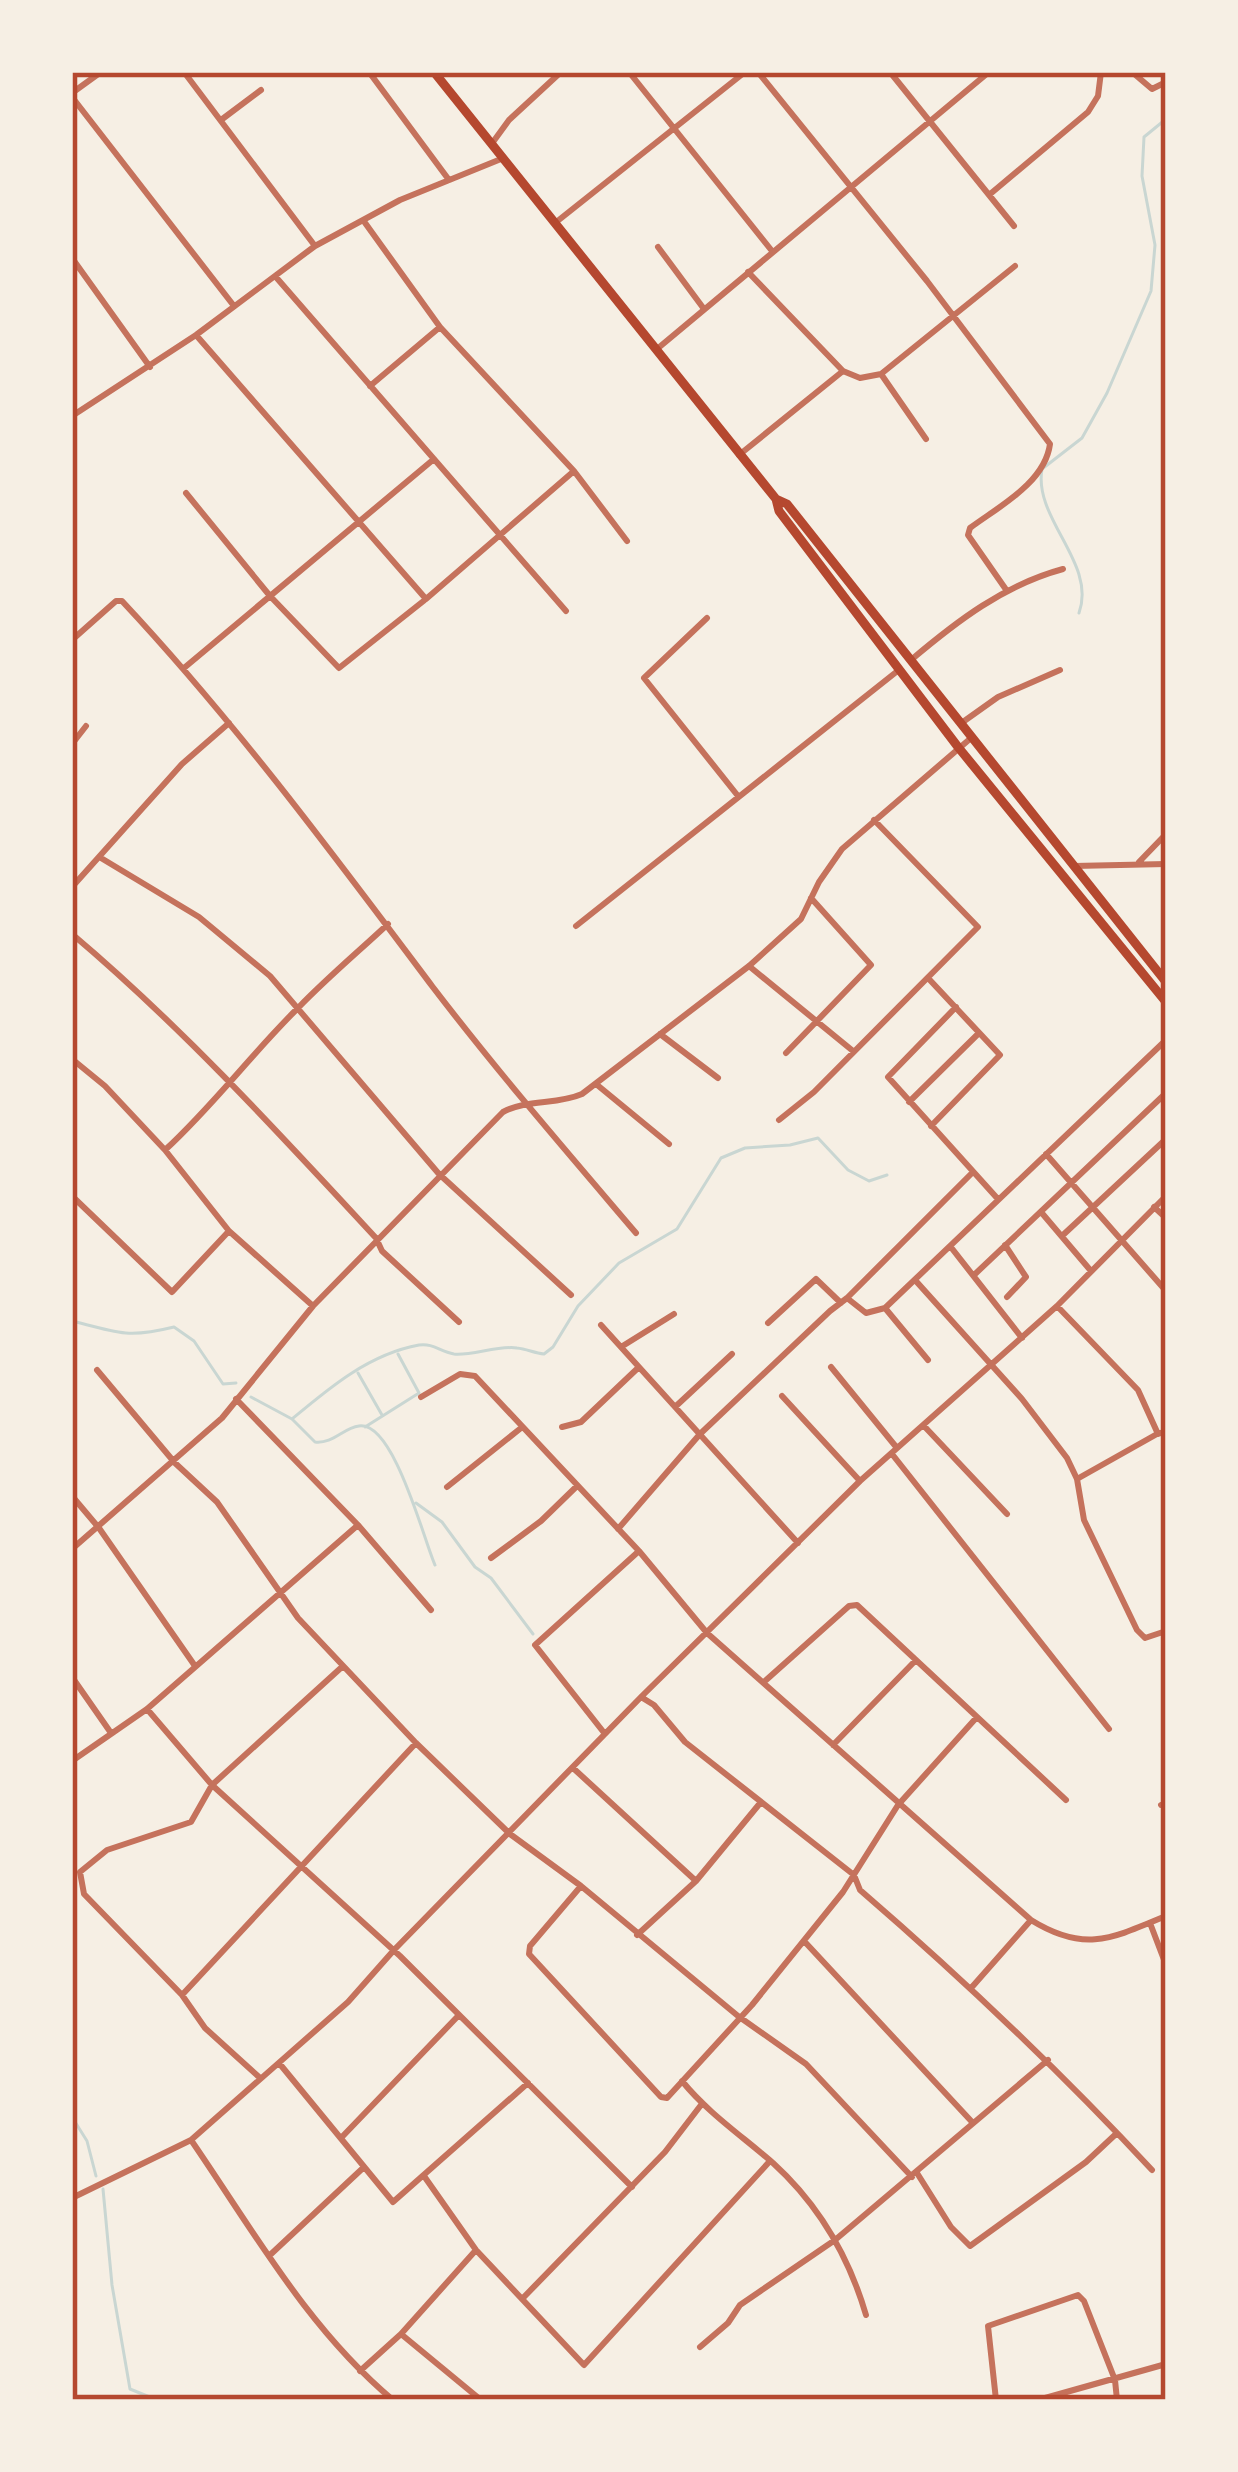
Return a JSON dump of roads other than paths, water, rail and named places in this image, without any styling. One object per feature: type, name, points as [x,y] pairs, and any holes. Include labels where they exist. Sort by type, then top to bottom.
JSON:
[{"type":"main road","points":[[434,72],[654,352],[776,499],[787,504],[1166,982]]},
{"type":"main road","points":[[776,499],[779,511],[958,747],[1166,1001]]},
{"type":"street","points":[[101,72],[72,95],[234,306]]},
{"type":"street","points":[[184,72],[315,245]]},
{"type":"street","points":[[369,72],[450,180]]},
{"type":"street","points":[[490,146],[509,120],[561,72]]},
{"type":"street","points":[[628,72],[772,251]]},
{"type":"street","points":[[554,224],[745,72]]},
{"type":"street","points":[[758,72],[954,315],[1050,444],[1050,453],[1025,488],[970,528],[968,535],[1007,591]]},
{"type":"street","points":[[890,72],[1014,226]]},
{"type":"street","points":[[654,352],[989,72]]},
{"type":"street","points":[[989,195],[1088,112],[1098,96],[1102,72]]},
{"type":"street","points":[[1132,72],[1145,86],[1166,82]]},
{"type":"street","points":[[220,120],[261,90]]},
{"type":"street","points":[[72,416],[196,335],[315,245],[362,219],[501,159]]},
{"type":"street","points":[[362,219],[440,327],[574,471],[627,541]]},
{"type":"street","points":[[658,247],[704,309]]},
{"type":"street","points":[[72,258],[150,367]]},
{"type":"street","points":[[748,272],[843,371],[860,378],[881,374],[1015,266]]},
{"type":"street","points":[[275,276],[566,611]]},
{"type":"street","points":[[370,386],[440,327]]},
{"type":"street","points":[[196,335],[426,599]]},
{"type":"street","points":[[739,455],[843,371]]},
{"type":"street","points":[[881,374],[926,439]]},
{"type":"street","points":[[184,668],[434,459]]},
{"type":"street","points":[[186,493],[271,596],[339,668],[574,471]]},
{"type":"street","points":[[911,660],[953,625],[1007,591],[1064,569]]},
{"type":"street","points":[[72,640],[120,600],[229,723],[528,1105],[636,1233]]},
{"type":"street","points":[[707,618],[644,678],[738,796]]},
{"type":"street","points":[[576,926],[900,669]]},
{"type":"street","points":[[960,724],[998,697],[1060,670]]},
{"type":"street","points":[[72,887],[182,764],[229,723]]},
{"type":"street","points":[[72,745],[86,726]]},
{"type":"street","points":[[72,1549],[222,1418],[313,1306],[503,1112],[565,1101],[596,1084],[749,965],[801,919],[842,849],[971,738]]},
{"type":"street","points":[[779,1120],[976,932],[977,923],[874,820]]},
{"type":"street","points":[[1139,862],[1166,834]]},
{"type":"street","points":[[101,858],[199,917],[270,976],[440,1174],[571,1295]]},
{"type":"street","points":[[1074,866],[1166,864]]},
{"type":"street","points":[[786,1053],[871,963],[812,898]]},
{"type":"street","points":[[166,1150],[298,1007],[388,924]]},
{"type":"street","points":[[72,934],[231,1080],[376,1238],[382,1251],[459,1322]]},
{"type":"street","points":[[749,965],[853,1051]]},
{"type":"street","points":[[928,978],[1000,1057],[931,1126]]},
{"type":"street","points":[[956,1006],[889,1075],[998,1199]]},
{"type":"street","points":[[909,1102],[980,1032]]},
{"type":"street","points":[[660,1034],[718,1078]]},
{"type":"street","points":[[768,1323],[816,1280],[866,1313],[885,1308],[1166,1040]]},
{"type":"street","points":[[72,1059],[166,1150],[229,1231],[313,1306]]},
{"type":"street","points":[[596,1084],[669,1144]]},
{"type":"street","points":[[974,1275],[1166,1093]]},
{"type":"street","points":[[1063,1235],[1166,1138]]},
{"type":"street","points":[[1046,1154],[1166,1291]]},
{"type":"street","points":[[618,1528],[700,1434],[973,1172]]},
{"type":"street","points":[[72,1196],[172,1292],[229,1231]]},
{"type":"street","points":[[72,2198],[191,2140],[349,2002],[641,1697],[860,1481],[1057,1306],[1166,1196]]},
{"type":"street","points":[[1154,1207],[1166,1218]]},
{"type":"street","points":[[1041,1212],[1091,1271]]},
{"type":"street","points":[[1005,1245],[1026,1277],[1007,1297]]},
{"type":"street","points":[[950,1246],[1022,1338]]},
{"type":"street","points":[[914,1280],[1066,1458],[1076,1479],[1084,1520],[1137,1630],[1145,1638],[1166,1631]]},
{"type":"street","points":[[1057,1306],[1138,1390],[1162,1432],[1076,1479]]},
{"type":"street","points":[[885,1308],[928,1360]]},
{"type":"street","points":[[621,1347],[674,1314]]},
{"type":"street","points":[[601,1325],[797,1544]]},
{"type":"street","points":[[675,1407],[733,1354]]},
{"type":"street","points":[[562,1427],[581,1423],[639,1367]]},
{"type":"street","points":[[831,1367],[1109,1729]]},
{"type":"street","points":[[97,1370],[175,1462],[217,1502],[293,1611],[416,1743],[510,1834],[581,1886],[738,2016],[806,2064],[914,2175],[970,2246],[1086,2162],[1117,2133]]},
{"type":"street","points":[[422,1397],[467,1372],[482,1382],[639,1551],[707,1633],[1031,1920],[1059,1937],[1084,1941],[1166,1916]]},
{"type":"street","points":[[782,1396],[860,1481]]},
{"type":"street","points":[[236,1399],[358,1525],[431,1610]]},
{"type":"street","points":[[924,1426],[1006,1514]]},
{"type":"street","points":[[447,1486],[521,1428]]},
{"type":"street","points":[[491,1558],[527,1533],[577,1486]]},
{"type":"street","points":[[72,1496],[100,1528],[195,1666]]},
{"type":"street","points":[[72,1761],[147,1709],[358,1525]]},
{"type":"street","points":[[606,1734],[535,1645],[639,1551]]},
{"type":"street","points":[[765,1681],[854,1604],[1066,1800]]},
{"type":"street","points":[[833,1745],[916,1660]]},
{"type":"street","points":[[260,2079],[205,2029],[182,1994],[84,1894],[80,1872],[107,1850],[185,1826],[212,1785],[343,1666]]},
{"type":"street","points":[[72,1677],[112,1735]]},
{"type":"street","points":[[641,1697],[685,1742],[854,1874],[860,1890],[972,1987],[1152,2170]]},
{"type":"street","points":[[147,1709],[212,1785],[394,1950],[632,2187]]},
{"type":"street","points":[[581,1886],[530,1946],[530,1954],[662,2097],[668,2097],[752,2005],[854,1874],[898,1805],[977,1718]]},
{"type":"street","points":[[182,1994],[416,1743]]},
{"type":"street","points":[[573,1768],[696,1881]]},
{"type":"street","points":[[637,1935],[696,1881],[761,1802]]},
{"type":"street","points":[[972,1987],[1031,1920]]},
{"type":"street","points":[[1150,1923],[1166,1965]]},
{"type":"street","points":[[804,1941],[974,2124]]},
{"type":"street","points":[[340,2139],[459,2015]]},
{"type":"street","points":[[700,2347],[728,2323],[740,2305],[835,2240],[1048,2060]]},
{"type":"street","points":[[279,2063],[393,2202],[528,2083]]},
{"type":"street","points":[[682,2081],[701,2105],[794,2183],[835,2240],[866,2315]]},
{"type":"street","points":[[522,2299],[632,2187],[701,2105]]},
{"type":"street","points":[[191,2140],[292,2290],[360,2371],[393,2400]]},
{"type":"street","points":[[424,2176],[476,2250],[587,2364],[770,2161]]},
{"type":"street","points":[[270,2255],[363,2168]]},
{"type":"street","points":[[360,2371],[401,2334],[476,2250]]},
{"type":"street","points":[[995,2400],[986,2328],[1075,2295],[1084,2301],[1115,2380],[1117,2400]]},
{"type":"street","points":[[401,2334],[482,2400]]},
{"type":"street","points":[[1038,2400],[1166,2364]]},
{"type":"waterway","points":[[1079,613],[1080,576],[1047,506],[1042,469],[1082,438],[1151,291],[1155,245],[1142,176],[1144,137],[1166,119]]},
{"type":"waterway","points":[[292,1419],[351,1374],[401,1349],[424,1345],[454,1354],[510,1347],[544,1354],[578,1306],[619,1263],[677,1229],[721,1158],[745,1148],[818,1138],[848,1170],[869,1181],[887,1175]]},
{"type":"waterway","points":[[72,1321],[132,1333],[174,1327],[194,1341],[223,1384],[236,1383]]},
{"type":"waterway","points":[[365,1427],[419,1393],[398,1354]]},
{"type":"waterway","points":[[358,1373],[382,1415]]},
{"type":"waterway","points":[[251,1397],[292,1419],[315,1442],[359,1426],[372,1430],[396,1461],[435,1565]]},
{"type":"waterway","points":[[416,1503],[442,1522],[533,1634]]},
{"type":"waterway","points":[[72,2117],[87,2141],[96,2176]]},
{"type":"waterway","points":[[103,2189],[112,2285],[130,2389],[157,2400]]}]
